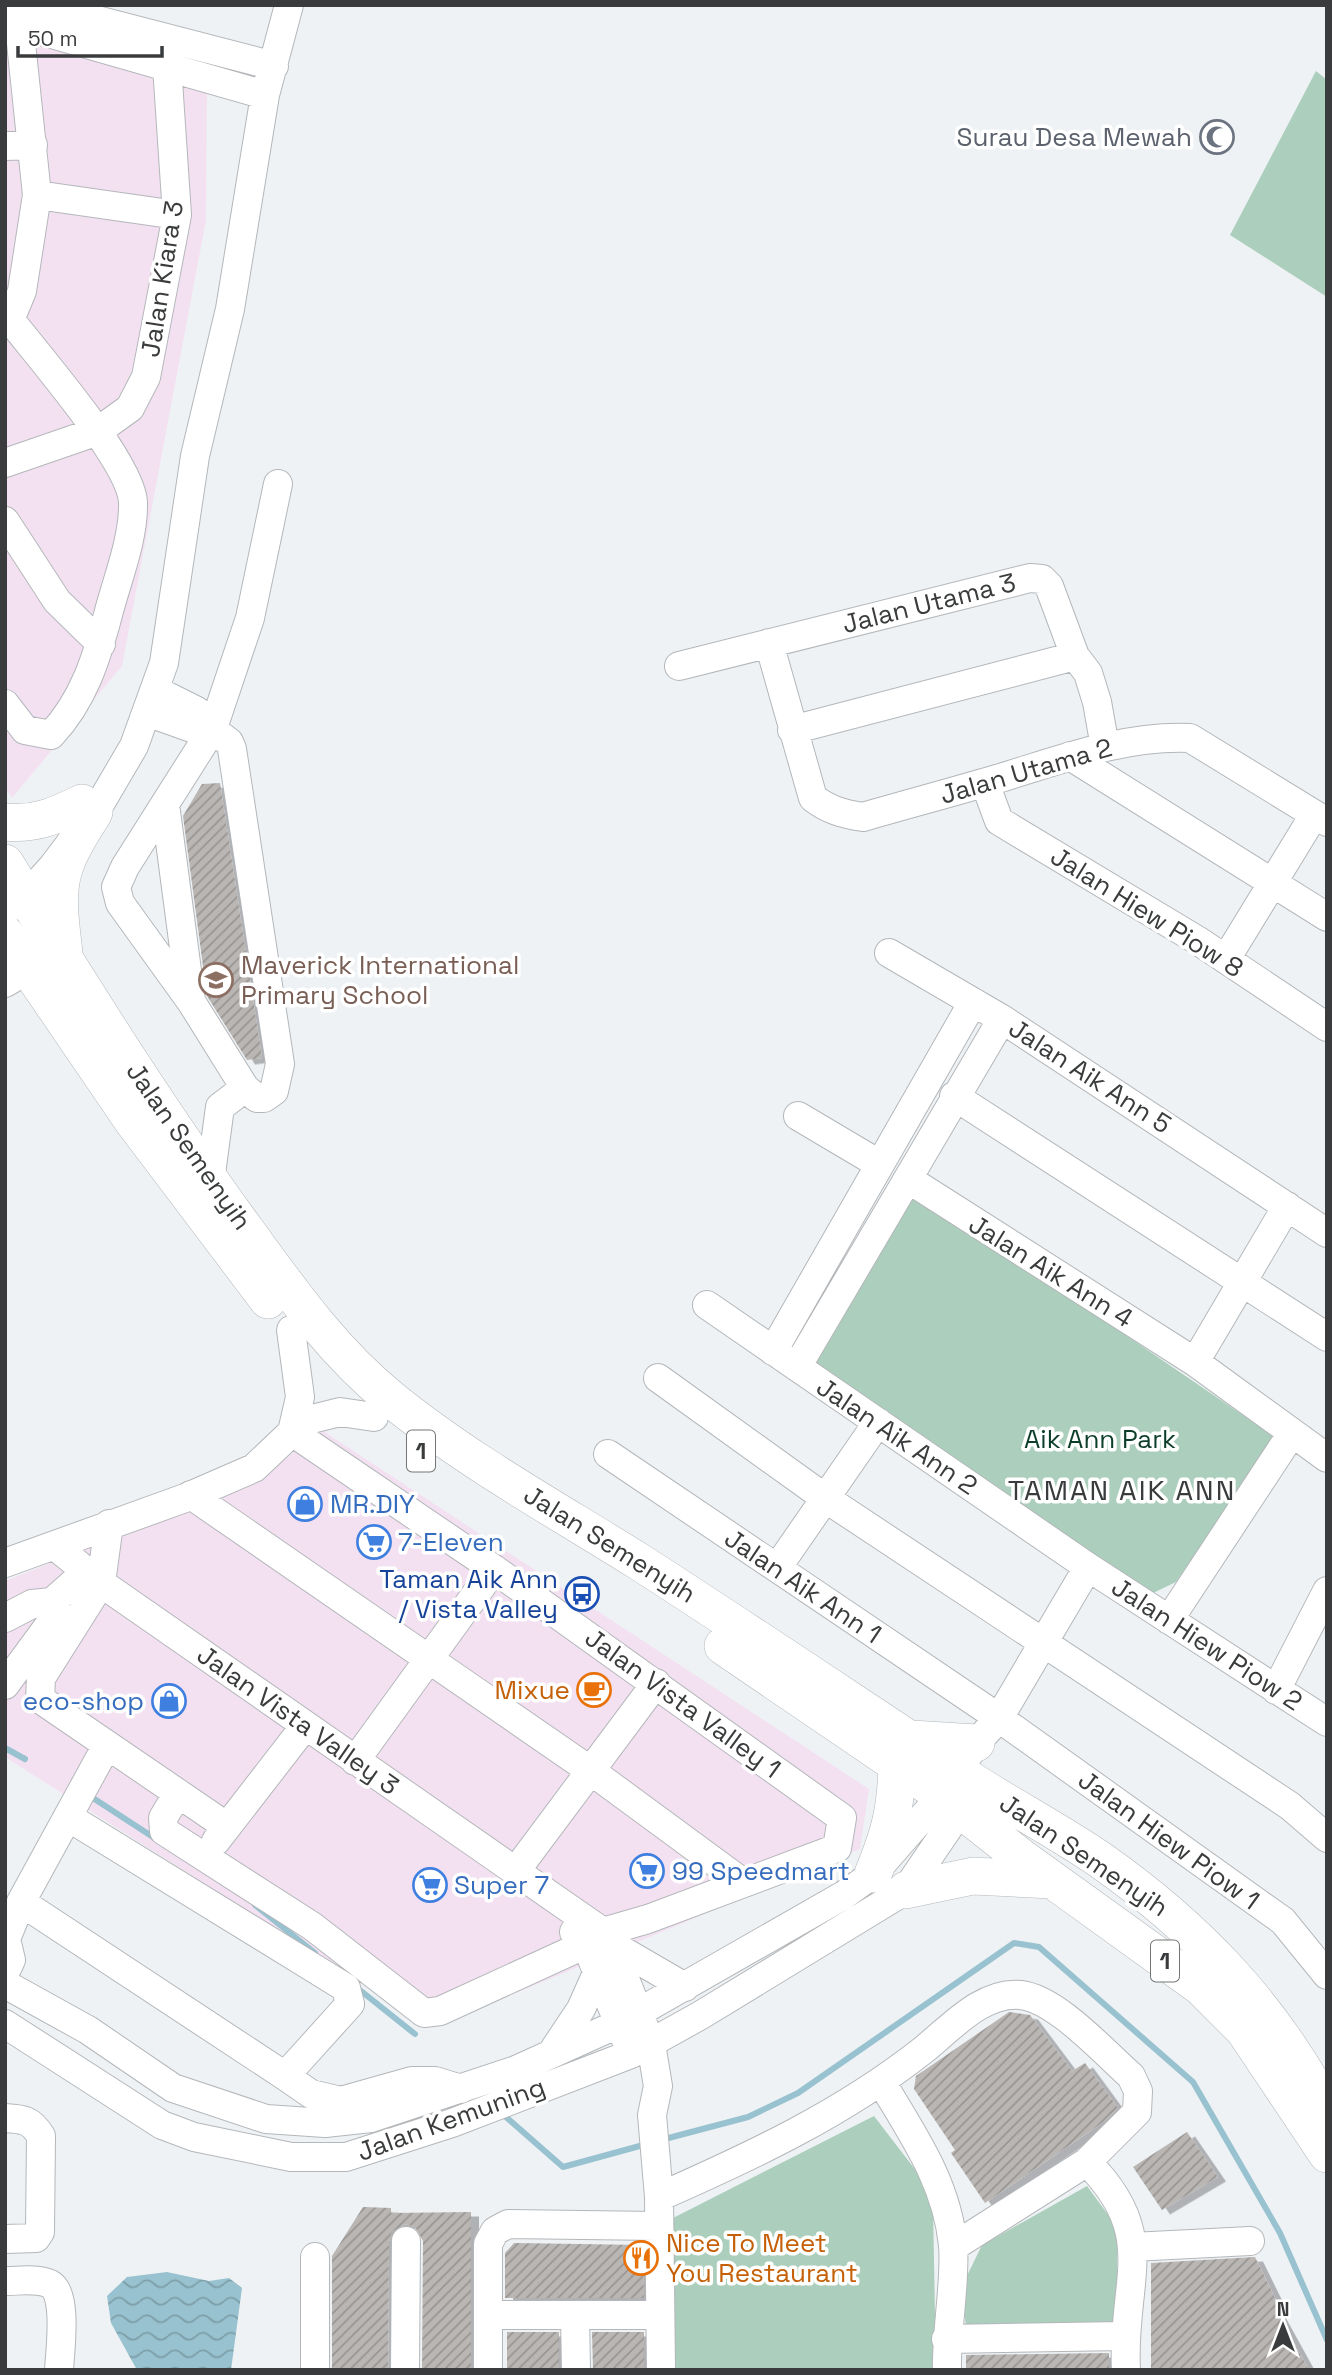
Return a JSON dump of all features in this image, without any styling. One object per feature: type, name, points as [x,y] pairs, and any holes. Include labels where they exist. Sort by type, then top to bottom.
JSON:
[{"type":"main road","points":[[5,822],[27,824],[88,808]]},
{"type":"main road","points":[[64,957],[60,918],[61,883],[65,864],[88,808]]},
{"type":"main road","name":"Jalan Semenyih","points":[[11,887],[64,957],[154,1099],[211,1181],[304,1308],[342,1354],[389,1397],[452,1444],[753,1635],[903,1751]]},
{"type":"main road","name":"Jalan Semenyih","points":[[5,934],[16,976],[291,1330],[374,1418],[743,1658],[903,1751],[972,1767],[1009,1802],[1097,1858],[1169,1911],[1261,2007],[1301,2061],[1327,2111]]},
{"type":"main road","points":[[873,1874],[891,1832],[903,1751],[972,1767]]},
{"type":"main road","name":"Jalan Semenyih","points":[[972,1767],[1052,1880],[1201,1987],[1244,2031],[1327,2154]]},
{"type":"main road","points":[[906,1890],[973,1876],[1052,1880]]},
{"type":"street","points":[[11,887],[88,808],[134,746],[164,663],[166,633],[195,456],[230,309],[265,95],[289,5]]},
{"type":"street","points":[[13,10],[62,12],[274,66]]},
{"type":"street","points":[[5,704],[24,730],[51,735],[80,696],[101,644],[130,530],[133,499],[98,431],[8,316],[22,291],[37,195],[19,145],[13,10]]},
{"type":"street","points":[[13,10],[45,32],[168,74]]},
{"type":"street","points":[[14,44],[265,95]]},
{"type":"street","name":"Jalan Kiara 3","points":[[5,463],[98,431],[130,408],[146,377],[177,215],[168,74]]},
{"type":"street","points":[[37,195],[177,215]]},
{"type":"street","points":[[151,701],[197,711],[209,726],[232,749],[280,1064],[274,1091],[264,1098],[257,1098],[245,1088],[192,1003],[120,903],[116,887],[209,726],[250,618],[278,484]]},
{"type":"street","points":[[5,521],[57,601],[101,644]]},
{"type":"street","name":"Jalan Utama 3","points":[[679,666],[1030,578],[1042,579],[1049,586],[1076,656],[1088,673],[1105,747]]},
{"type":"street","points":[[88,808],[149,659],[166,633]]},
{"type":"street","points":[[769,643],[792,730],[1076,656]]},
{"type":"street","name":"Jalan Utama 2","points":[[792,730],[813,798],[827,809],[863,817],[1105,747],[1145,739],[1190,738],[1320,819]]},
{"type":"street","points":[[1070,756],[1327,917]]},
{"type":"street","name":"Jalan Hiew Piow 8","points":[[985,783],[999,821],[1226,959],[1327,1027]]},
{"type":"street","points":[[165,804],[192,1003]]},
{"type":"street","points":[[1226,959],[1273,884],[1320,819]]},
{"type":"street","name":"Jalan Aik Ann 5","points":[[889,953],[1002,1018],[1327,1233]]},
{"type":"street","points":[[773,1351],[973,1002]]},
{"type":"street","points":[[797,1367],[1002,1018]]},
{"type":"street","points":[[211,1181],[220,1107],[245,1088]]},
{"type":"street","points":[[954,1096],[1327,1337]]},
{"type":"street","points":[[798,1116],[879,1164]]},
{"type":"street","name":"Jalan Aik Ann 4","points":[[908,1179],[1195,1362],[1327,1458]]},
{"type":"street","points":[[1195,1362],[1287,1206]]},
{"type":"street","name":"Jalan Aik Ann 2","points":[[707,1305],[1088,1567]]},
{"type":"street","points":[[291,1330],[300,1397],[292,1432]]},
{"type":"street","points":[[658,1378],[825,1498],[1290,1806],[1327,1838]]},
{"type":"street","points":[[5,1563],[191,1495],[254,1468],[292,1432],[312,1419],[340,1412],[374,1418]]},
{"type":"street","points":[[777,1568],[878,1422]]},
{"type":"street","name":"Jalan Vista Valley 1","points":[[204,1857],[312,1926],[424,2013],[440,2011],[648,1919],[742,1881],[837,1848],[842,1818],[494,1569],[292,1432]]},
{"type":"street","points":[[1169,1620],[1292,1433]]},
{"type":"street","name":"Jalan Aik Ann 1","points":[[608,1454],[777,1568],[972,1767]]},
{"type":"street","points":[[191,1495],[591,1771],[742,1881]]},
{"type":"street","points":[[109,1524],[93,1578],[41,1678],[40,1699],[226,1826]]},
{"type":"street","name":"Jalan Vista Valley 3","points":[[55,1546],[93,1578],[543,1892],[600,1940],[598,1971],[630,2018]]},
{"type":"street","points":[[972,1767],[1088,1567]]},
{"type":"street","name":"Jalan Hiew Piow 2","points":[[1088,1567],[1327,1722]]},
{"type":"street","points":[[355,1761],[494,1569]]},
{"type":"street","points":[[5,1618],[32,1604],[52,1602],[93,1578]]},
{"type":"street","points":[[1276,1690],[1327,1591]]},
{"type":"street","points":[[5,1685],[58,1612],[52,1602]]},
{"type":"street","points":[[516,1872],[656,1683]]},
{"type":"street","points":[[178,1793],[163,1818],[164,1831],[204,1857],[304,1726]]},
{"type":"street","points":[[7,1959],[21,1902],[107,1745]]},
{"type":"street","name":"Jalan Kemuning","points":[[7,1959],[34,1997],[173,2088],[266,2119],[325,2123],[372,2118],[516,2070],[630,2018],[844,1895],[873,1874],[972,1767]]},
{"type":"street","name":"Jalan Kemuning","points":[[11,2030],[163,2125],[194,2137],[291,2157],[346,2157],[452,2123],[641,2049],[906,1890],[972,1767]]},
{"type":"street","name":"Jalan Hiew Piow 1","points":[[972,1767],[1283,1921],[1327,1975]]},
{"type":"street","points":[[68,1817],[346,1988],[350,2004],[285,2076]]},
{"type":"street","points":[[21,1902],[311,2094],[341,2101],[412,2081],[435,2081],[462,2089]]},
{"type":"street","points":[[645,1965],[639,1947],[638,1930],[640,1923],[648,1919]]},
{"type":"street","points":[[600,1940],[685,1987]]},
{"type":"street","points":[[600,1940],[641,2049],[658,2085]]},
{"type":"street","points":[[553,2051],[581,2009],[598,1971]]},
{"type":"street","points":[[659,2197],[804,2129],[882,2083],[983,2003],[1018,1995],[1040,1999],[1131,2076],[1138,2091],[1137,2112],[1087,2162],[953,2247]]},
{"type":"street","points":[[653,2122],[658,2085],[682,2036],[701,2015]]},
{"type":"street","points":[[641,2049],[657,2162],[661,2370]]},
{"type":"street","points":[[882,2083],[932,2165],[945,2202],[953,2247],[946,2339],[947,2370]]},
{"type":"street","points":[[5,2119],[24,2119],[34,2125],[41,2136],[40,2232],[36,2238],[29,2240],[5,2239]]},
{"type":"street","points":[[1087,2162],[1109,2184],[1126,2214],[1134,2265],[1124,2336],[1126,2370]]},
{"type":"street","points":[[488,2370],[488,2244],[495,2231],[508,2224],[658,2226]]},
{"type":"street","points":[[405,2370],[406,2241]]},
{"type":"street","points":[[1132,2247],[1250,2241]]},
{"type":"street","points":[[315,2257],[315,2370]]},
{"type":"street","points":[[5,2281],[39,2281],[52,2285],[61,2296],[59,2370]]},
{"type":"street","points":[[488,2315],[660,2315]]},
{"type":"street","points":[[575,2315],[576,2370]]},
{"type":"street","points":[[946,2339],[1124,2336]]},
{"type":"shaded area","points":[[5,33],[207,89],[206,220],[122,666],[12,798],[5,787]]},
{"type":"shaded area","points":[[323,1431],[869,1789],[860,1849],[432,2028],[5,1757],[5,1581],[252,1483]]},
{"type":"green space","points":[[1316,71],[1327,80],[1327,297],[1230,235]]},
{"type":"green space","name":"Aik Ann Park","points":[[910,1188],[1275,1437],[1176,1582],[1153,1593],[1130,1583],[819,1368],[813,1351]]},
{"type":"green space","points":[[874,2116],[927,2185],[933,2205],[936,2370],[674,2370],[673,2218]]},
{"type":"green space","points":[[1087,2186],[1117,2227],[1117,2329],[966,2332],[963,2284],[982,2245]]},
{"type":"water","points":[[167,2272],[209,2281],[229,2278],[242,2288],[231,2370],[137,2370],[111,2323],[107,2296],[127,2277]]},
{"type":"building","points":[[220,783],[262,1058],[247,1060],[207,996],[183,816],[202,784]]},
{"type":"building","points":[[1009,2012],[1030,2015],[1072,2071],[1085,2063],[1118,2108],[1102,2123],[985,2203],[951,2153],[955,2150],[914,2089],[916,2076]]},
{"type":"building","points":[[1187,2132],[1218,2177],[1162,2210],[1133,2167]]},
{"type":"building","points":[[363,2207],[391,2208],[391,2213],[471,2212],[471,2370],[422,2370],[423,2241],[415,2227],[405,2224],[392,2232],[389,2241],[388,2370],[332,2370],[332,2256]]},
{"type":"building","points":[[514,2243],[643,2245],[644,2298],[505,2298],[505,2253]]},
{"type":"building","points":[[1255,2257],[1282,2312],[1277,2312],[1309,2370],[1151,2370],[1151,2263]]},
{"type":"building","points":[[507,2332],[559,2332],[559,2370],[507,2370]]},
{"type":"building","points":[[592,2332],[644,2332],[644,2370],[593,2370]]},
{"type":"building","points":[[1109,2353],[1109,2370],[966,2370],[966,2355]]},
{"type":"waterway","points":[[5,1748],[25,1759]]},
{"type":"waterway","points":[[93,1798],[156,1839]]},
{"type":"waterway","points":[[255,1905],[315,1953]]},
{"type":"waterway","points":[[661,2140],[748,2117],[798,2093],[1014,1943],[1039,1947],[1193,2082],[1280,2233],[1327,2340]]},
{"type":"waterway","points":[[356,1987],[415,2034]]},
{"type":"waterway","points":[[506,2117],[563,2167],[647,2144]]},
{"type":"place","name":"Surau Desa Mewah","points":[[1217,137]]},
{"type":"place","name":"Maverick International Primary School","points":[[216,980]]},
{"type":"place","name":"MR.DIY","points":[[305,1504]]},
{"type":"place","name":"7-Eleven","points":[[374,1542]]},
{"type":"place","name":"Taman Aik Ann / Vista Valley","points":[[582,1594]]},
{"type":"place","name":"Mixue","points":[[594,1690]]},
{"type":"place","name":"eco-shop","points":[[169,1701]]},
{"type":"place","name":"99 Speedmart","points":[[647,1871]]},
{"type":"place","name":"Super 7","points":[[430,1885]]},
{"type":"place","name":"Nice To Meet You Restaurant","points":[[641,2258]]},
{"type":"district","name":"TAMAN AIK ANN","points":[[1122,1490]]}]
